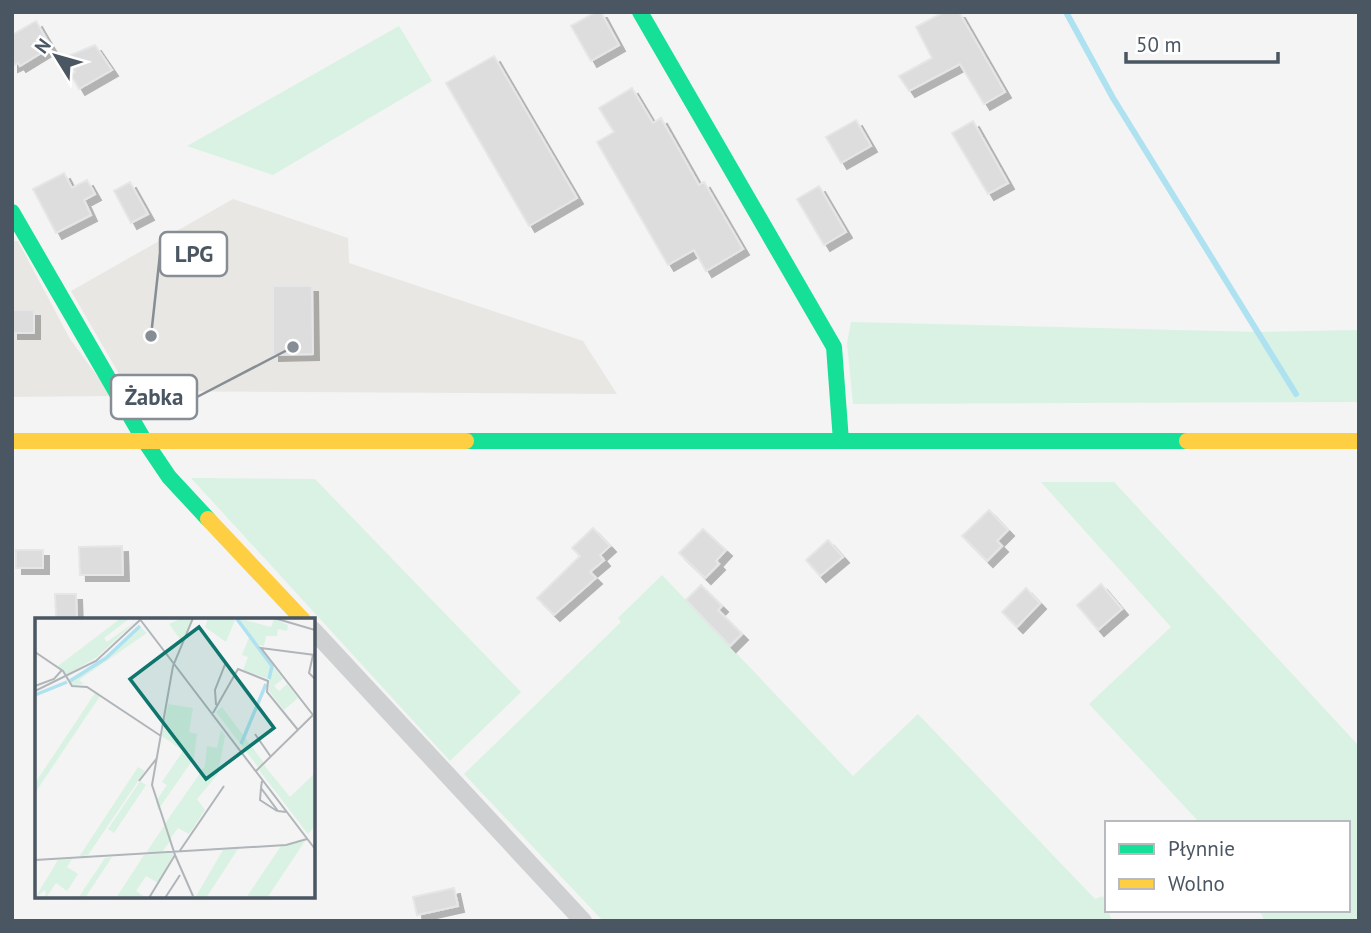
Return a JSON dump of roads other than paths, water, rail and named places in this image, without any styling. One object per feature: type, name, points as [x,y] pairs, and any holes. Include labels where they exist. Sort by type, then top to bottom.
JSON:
[{"type":"main road","points":[[640,12],[834,346],[841,441]]},
{"type":"main road","points":[[12,212],[144,440],[169,477],[301,618]]},
{"type":"main road","points":[[12,441],[1359,441]]},
{"type":"street","points":[[315,633],[583,921]]},
{"type":"waterway","points":[[1066,12],[1113,98],[1296,394]]},
{"type":"place","name":"LPG","points":[[151,336]]},
{"type":"place","name":"Żabka","points":[[293,347]]}]
